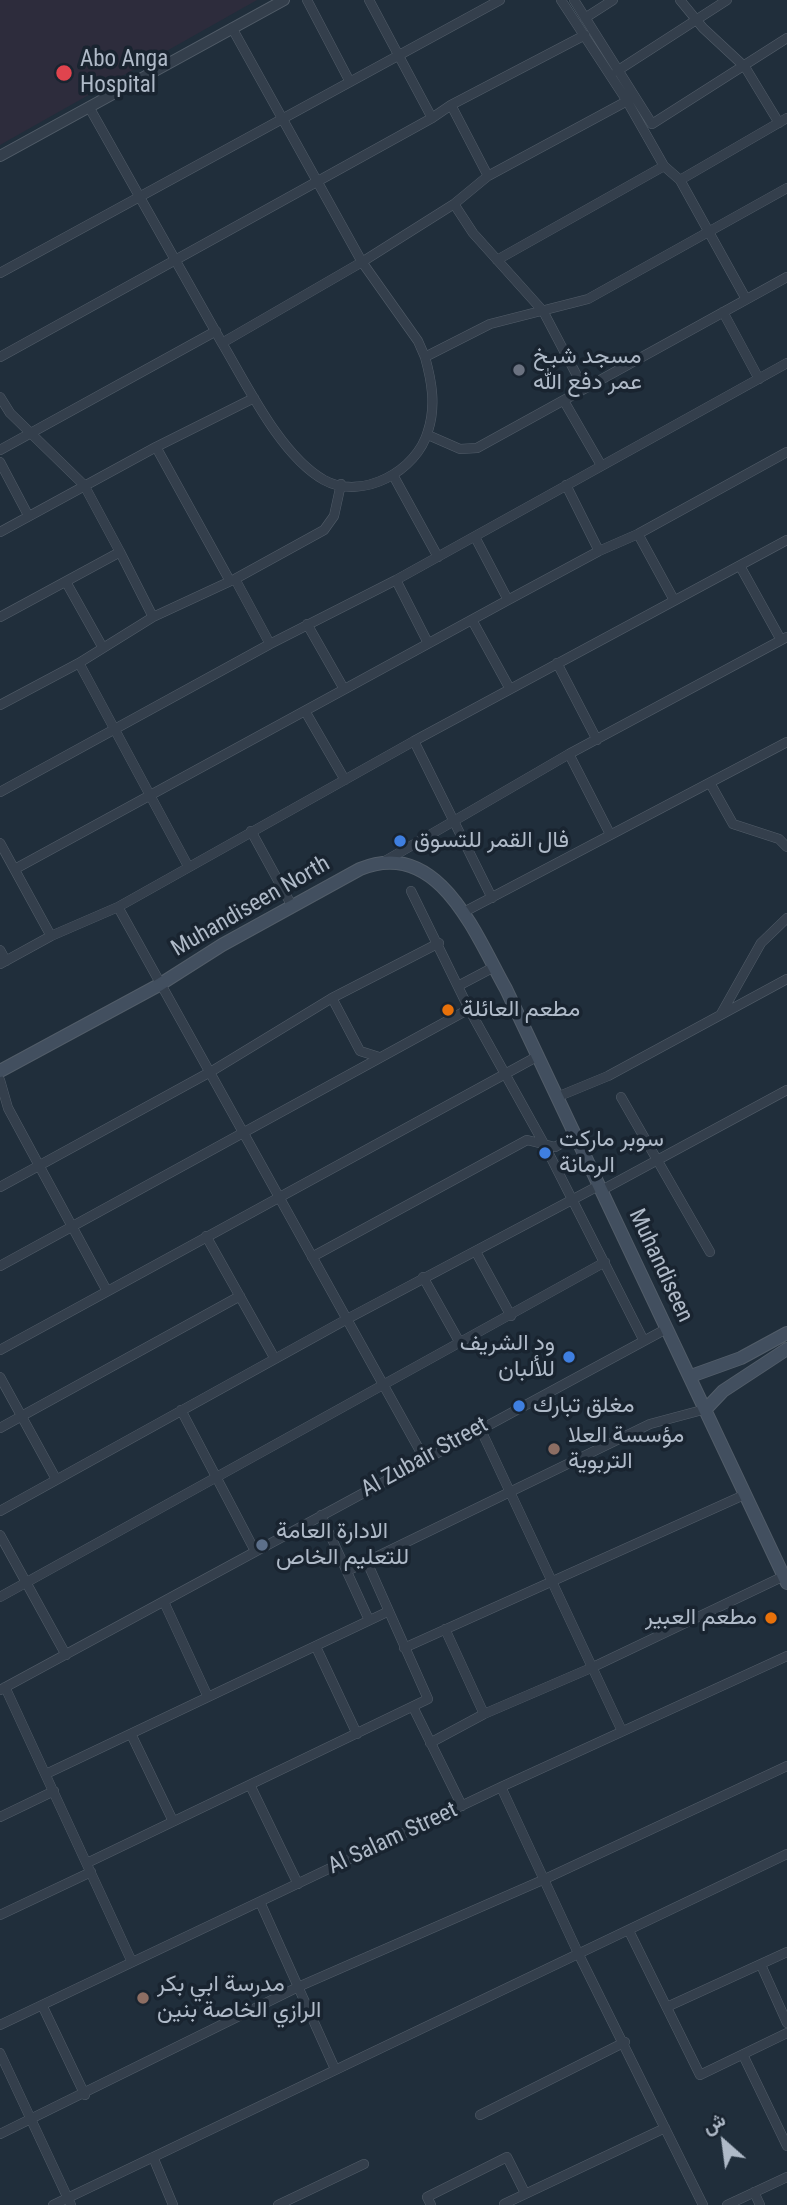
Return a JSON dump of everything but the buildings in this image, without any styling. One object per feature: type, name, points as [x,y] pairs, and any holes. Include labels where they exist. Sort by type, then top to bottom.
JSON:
[{"type":"main road","name":"Muhandiseen North","points":[[0,1072],[159,985],[292,906],[360,869],[385,861]]},
{"type":"main road","points":[[385,861],[433,877],[464,912],[494,967]]},
{"type":"main road","name":"Muhandiseen","points":[[494,967],[577,1135],[785,1579]]},
{"type":"main road","points":[[691,1376],[741,1358],[787,1333]]},
{"type":"main road","points":[[706,1409],[733,1383],[787,1349]]},
{"type":"street","points":[[0,156],[284,0]]},
{"type":"street","points":[[307,0],[350,82]]},
{"type":"street","points":[[369,0],[432,118]]},
{"type":"street","points":[[0,273],[500,0]]},
{"type":"street","points":[[561,0],[627,101],[664,166],[680,180],[746,299]]},
{"type":"street","points":[[574,0],[653,124],[787,38]]},
{"type":"street","points":[[584,18],[613,0]]},
{"type":"street","points":[[680,0],[695,20],[744,66],[783,120],[680,180]]},
{"type":"street","points":[[617,71],[727,0]]},
{"type":"street","points":[[89,107],[254,398],[304,464],[327,482],[355,487],[372,484],[393,475],[415,454],[428,435],[433,399],[425,357],[418,341],[362,262],[280,119],[232,28]]},
{"type":"street","points":[[0,358],[451,105],[585,35]]},
{"type":"street","points":[[222,343],[362,262],[454,204],[488,176],[627,101]]},
{"type":"street","points":[[451,105],[488,176]]},
{"type":"street","points":[[497,260],[664,166]]},
{"type":"street","points":[[425,357],[490,324],[588,299],[787,188]]},
{"type":"street","points":[[454,204],[473,233],[543,310],[584,389]]},
{"type":"street","points":[[428,435],[470,450],[787,277]]},
{"type":"street","points":[[723,312],[759,379]]},
{"type":"street","points":[[0,450],[215,331]]},
{"type":"street","points":[[0,792],[115,732],[307,624],[439,557],[787,363]]},
{"type":"street","points":[[0,397],[10,413],[84,485],[153,617]]},
{"type":"street","points":[[0,532],[28,514],[254,398]]},
{"type":"street","points":[[564,401],[601,465]]},
{"type":"street","points":[[156,447],[270,644]]},
{"type":"street","points":[[15,869],[428,643],[599,551],[638,534],[787,452]]},
{"type":"street","points":[[0,462],[28,514]]},
{"type":"street","points":[[393,475],[439,557]]},
{"type":"street","points":[[0,705],[79,663],[153,617],[233,580],[329,525],[341,484]]},
{"type":"street","points":[[566,485],[599,551]]},
{"type":"street","points":[[638,534],[674,600]]},
{"type":"street","points":[[475,537],[508,600]]},
{"type":"street","points":[[0,950],[3,962],[51,936],[118,907],[556,663],[787,540]]},
{"type":"street","points":[[0,617],[120,552]]},
{"type":"street","points":[[385,861],[569,754],[784,638],[740,566]]},
{"type":"street","points":[[396,580],[428,643]]},
{"type":"street","points":[[66,582],[103,648]]},
{"type":"street","points":[[472,620],[510,689]]},
{"type":"street","points":[[307,624],[344,690]]},
{"type":"street","points":[[79,663],[188,866]]},
{"type":"street","points":[[556,663],[597,740]]},
{"type":"street","points":[[305,711],[345,780]]},
{"type":"street","points":[[414,741],[492,898]]},
{"type":"street","points":[[464,912],[787,742]]},
{"type":"street","points":[[569,754],[610,834]]},
{"type":"street","points":[[710,783],[733,824],[779,839],[787,847]]},
{"type":"street","points":[[251,831],[292,906]]},
{"type":"street","points":[[779,839],[787,832]]},
{"type":"street","points":[[0,842],[51,936]]},
{"type":"street","points":[[411,891],[439,943],[469,1009],[544,1144],[644,1341]]},
{"type":"street","points":[[118,907],[159,985],[212,1071],[424,1458]]},
{"type":"street","points":[[720,1015],[761,943],[787,918]]},
{"type":"street","points":[[0,1187],[212,1071],[332,999],[439,943]]},
{"type":"street","points":[[458,986],[494,967]]},
{"type":"street","points":[[557,1097],[608,1076],[787,979]]},
{"type":"street","points":[[332,999],[360,1051],[369,1056],[381,1057]]},
{"type":"street","points":[[0,1266],[469,1009]]},
{"type":"street","points":[[0,1350],[279,1195],[538,1056]]},
{"type":"street","points":[[0,1080],[8,1108],[107,1292]]},
{"type":"street","points":[[0,1511],[423,1277],[571,1201],[659,1161],[787,1090]]},
{"type":"street","points":[[621,1097],[710,1252]]},
{"type":"street","points":[[312,1257],[527,1140],[555,1147],[577,1135]]},
{"type":"street","points":[[206,1236],[275,1359]]},
{"type":"street","points":[[476,1252],[511,1316]]},
{"type":"street","points":[[0,1597],[605,1262]]},
{"type":"street","points":[[423,1277],[460,1343]]},
{"type":"street","points":[[0,1428],[240,1296]]},
{"type":"street","name":"Al Zubair Street","points":[[3,1689],[424,1458],[666,1329]]},
{"type":"street","points":[[0,1377],[56,1479]]},
{"type":"street","points":[[347,1571],[650,1424],[706,1409]]},
{"type":"street","points":[[181,1410],[255,1550]]},
{"type":"street","points":[[480,1428],[549,1582],[622,1731]]},
{"type":"street","points":[[404,1648],[744,1495]]},
{"type":"street","points":[[321,1515],[369,1620]]},
{"type":"street","points":[[0,1535],[66,1655]]},
{"type":"street","points":[[0,1914],[173,1822],[428,1699],[367,1562]]},
{"type":"street","points":[[429,1743],[484,1714],[785,1579]]},
{"type":"street","points":[[164,1602],[208,1697]]},
{"type":"street","points":[[46,1774],[387,1612]]},
{"type":"street","points":[[445,1629],[484,1714]]},
{"type":"street","points":[[316,1647],[357,1734]]},
{"type":"street","name":"Al Salam Street","points":[[0,2025],[461,1806],[787,1656]]},
{"type":"street","points":[[3,1689],[46,1774],[132,1962]]},
{"type":"street","points":[[413,1707],[461,1806]]},
{"type":"street","points":[[131,1734],[173,1822]]},
{"type":"street","points":[[0,2134],[85,2095],[298,1987],[545,1879],[787,1766]]},
{"type":"street","points":[[250,1785],[298,1884]]},
{"type":"street","points":[[502,1787],[579,1955],[625,2042],[702,2205]]},
{"type":"street","points":[[0,1817],[54,1791]]},
{"type":"street","points":[[52,2205],[70,2201],[153,2157],[787,1854]]},
{"type":"street","points":[[260,1902],[335,2070]]},
{"type":"street","points":[[629,1931],[669,2006],[700,2075],[787,2034]]},
{"type":"street","points":[[669,2006],[787,1952]]},
{"type":"street","points":[[761,1965],[787,2023]]},
{"type":"street","points":[[42,2006],[85,2095]]},
{"type":"street","points":[[480,2115],[625,2042]]},
{"type":"street","points":[[0,2053],[70,2201]]},
{"type":"street","points":[[743,2055],[787,2146]]},
{"type":"street","points":[[504,2204],[665,2128]]},
{"type":"street","points":[[153,2157],[173,2205]]},
{"type":"street","points":[[418,2205],[507,2157],[525,2193]]},
{"type":"street","points":[[278,2205],[364,2164]]},
{"type":"street","points":[[727,2205],[787,2177]]},
{"type":"street","points":[[754,2192],[760,2205]]},
{"type":"shaded area","name":"Abo Anga Hospital","points":[[0,0],[257,0],[0,145]]},
{"type":"place","name":"Abo Anga Hospital","points":[[64,73]]},
{"type":"place","name":"مسجد شيخ عمر دفع الله","points":[[519,370]]},
{"type":"place","name":"فال القمر للتسوق","points":[[400,841]]},
{"type":"place","name":"مطعم العائلة","points":[[448,1010]]},
{"type":"place","name":"سوبر ماركت الرمانة","points":[[545,1153]]},
{"type":"place","name":"ود الشريف للألبان","points":[[569,1357]]},
{"type":"place","name":"مغلق تبارك","points":[[519,1406]]},
{"type":"place","name":"مؤسسة العلا التربوية","points":[[554,1449]]},
{"type":"place","name":"الادارة العامة للتعليم الخاص","points":[[262,1545]]},
{"type":"place","name":"مطعم العبير","points":[[771,1618]]},
{"type":"place","name":"مدرسة ابي بكر الرازي الخاصة بنين","points":[[143,1998]]}]
